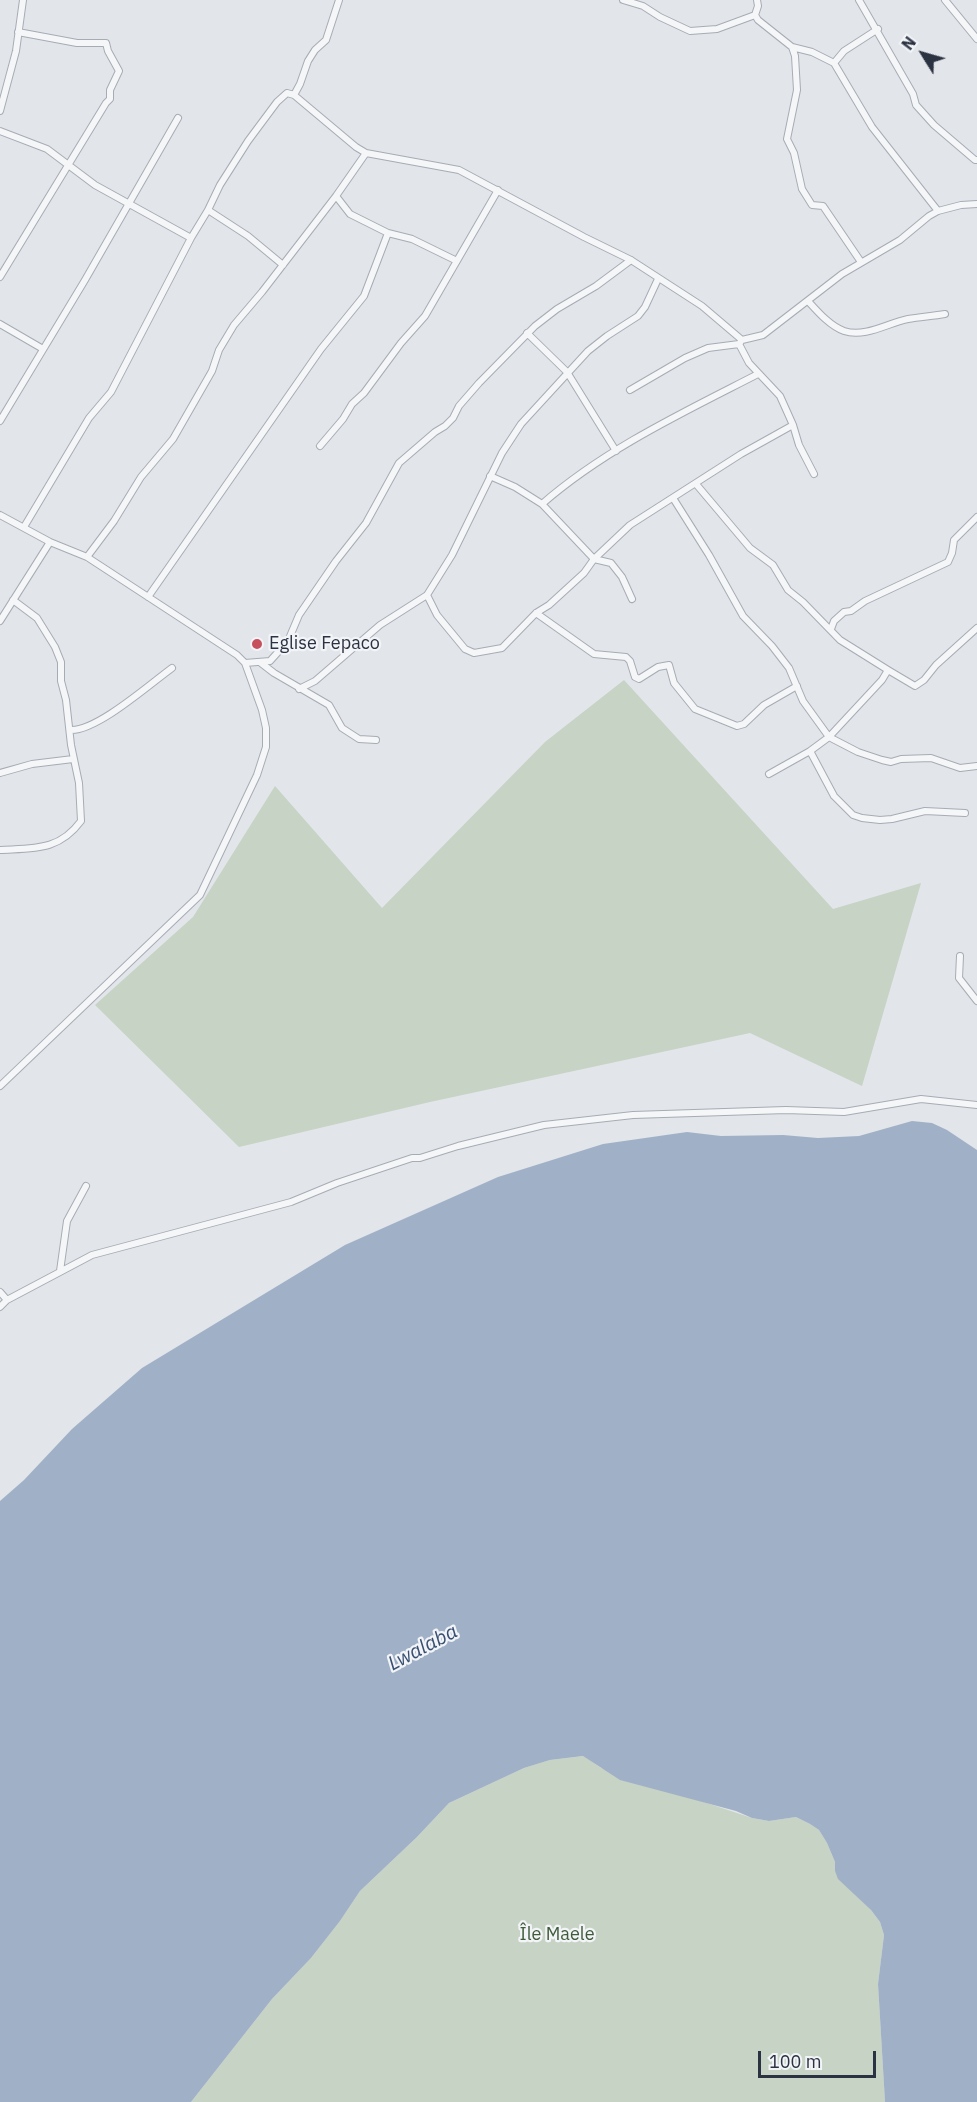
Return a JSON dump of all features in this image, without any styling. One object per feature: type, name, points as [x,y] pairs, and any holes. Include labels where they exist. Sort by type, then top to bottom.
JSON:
[{"type":"street","points":[[0,111],[16,51],[23,0]]},
{"type":"street","points":[[294,95],[308,61],[315,50],[326,40],[339,0]]},
{"type":"street","points":[[623,0],[642,6],[690,31],[717,29],[755,15]]},
{"type":"street","points":[[755,15],[757,0]]},
{"type":"street","points":[[859,0],[878,29],[913,94],[916,105],[934,125],[977,160]]},
{"type":"street","points":[[945,0],[977,39]]},
{"type":"street","points":[[755,15],[762,24],[792,47],[812,52],[834,63],[872,127],[938,212]]},
{"type":"street","points":[[834,63],[844,51],[878,29]]},
{"type":"street","points":[[0,277],[110,99],[110,90],[119,71],[105,43],[77,43],[18,32]]},
{"type":"street","points":[[792,47],[795,56],[797,90],[787,139],[794,153],[802,189],[812,205],[823,206],[861,262]]},
{"type":"street","points":[[24,527],[89,418],[111,392],[220,184],[248,141],[287,93],[294,95],[366,153],[452,167],[630,260],[702,306],[740,342],[758,374],[780,396],[799,445],[814,474]]},
{"type":"street","points":[[0,421],[178,118]]},
{"type":"street","points":[[0,131],[47,149],[95,185],[191,238]]},
{"type":"street","points":[[87,557],[114,521],[141,477],[173,439],[212,371],[219,350],[234,325],[336,196],[366,153]]},
{"type":"street","points":[[320,446],[425,316],[498,190]]},
{"type":"street","points":[[336,196],[350,214],[388,233],[412,239],[457,261]]},
{"type":"street","points":[[630,390],[665,369],[708,348],[763,335],[842,274],[900,240],[929,216],[961,205],[977,204]]},
{"type":"street","points":[[208,210],[248,236],[283,265]]},
{"type":"street","points":[[148,597],[321,349],[364,296],[388,233]]},
{"type":"street","points":[[245,663],[270,661],[288,641],[299,615],[336,561],[366,523],[399,463],[453,418],[459,406],[479,383],[527,333],[557,309],[596,286],[630,260]]},
{"type":"street","points":[[299,689],[315,681],[380,625],[427,595],[452,555],[502,453],[521,424],[588,351],[638,316],[645,308],[658,279]]},
{"type":"street","points":[[808,301],[832,324],[842,331],[852,333],[868,331],[907,319],[945,314]]},
{"type":"street","points":[[0,324],[43,349]]},
{"type":"street","points":[[527,333],[567,372],[616,451]]},
{"type":"street","points":[[542,504],[616,451],[758,374]]},
{"type":"street","points":[[427,595],[437,615],[465,649],[474,653],[502,648],[536,613],[549,605],[578,579],[594,559],[630,525],[741,454],[793,425]]},
{"type":"street","points":[[490,476],[542,504],[594,559],[611,563],[622,577],[632,599]]},
{"type":"street","points":[[696,483],[750,548],[772,565],[788,590],[840,640],[915,686],[920,684],[936,665],[977,628]]},
{"type":"street","points":[[673,498],[709,555],[743,616],[789,668],[810,711],[829,737],[858,752],[891,762],[901,759],[931,758],[960,768],[977,766]]},
{"type":"street","points":[[0,515],[50,542],[87,557],[237,655],[245,663],[266,728],[266,747],[257,775],[200,895],[0,1086]]},
{"type":"street","points":[[831,629],[834,621],[844,612],[851,611],[865,601],[948,562],[954,540],[977,517]]},
{"type":"street","points":[[0,621],[50,542]]},
{"type":"street","points":[[0,849],[38,848],[62,841],[74,831],[81,821],[79,783],[61,681],[61,662],[55,647],[37,618],[13,600]]},
{"type":"street","points":[[536,613],[594,654],[626,657],[630,661],[635,676],[639,679],[658,667],[669,665],[674,683],[695,709],[737,726],[744,724],[764,705],[797,686]]},
{"type":"street","points":[[261,663],[274,674],[329,705],[342,728],[359,740],[376,740]]},
{"type":"street","points":[[70,730],[78,730],[106,717],[172,668]]},
{"type":"street","points":[[769,774],[810,751],[829,737],[882,680],[888,670]]},
{"type":"street","points":[[810,751],[834,796],[853,814],[862,818],[892,819],[925,811],[965,813]]},
{"type":"street","points":[[0,773],[32,764],[73,759]]},
{"type":"street","points":[[960,956],[959,978],[977,1001]]},
{"type":"street","points":[[0,1308],[6,1300],[92,1255],[291,1202],[337,1183],[412,1158],[420,1158],[458,1146],[544,1125],[633,1115],[786,1110],[844,1112],[921,1099],[976,1103]]},
{"type":"street","points":[[60,1271],[68,1221],[86,1186]]},
{"type":"street","points":[[0,1292],[6,1300]]},
{"type":"green space","points":[[624,680],[833,909],[921,883],[862,1086],[750,1033],[430,1102],[239,1147],[95,1005],[193,917],[275,786],[382,908],[545,742]]},
{"type":"green space","name":"Île Maele","points":[[584,1756],[601,1768],[752,1818],[769,1821],[796,1817],[819,1830],[835,1862],[835,1871],[871,1910],[880,1922],[884,1935],[878,1984],[885,2102],[191,2102],[272,1999],[311,1958],[360,1891],[449,1803],[524,1768],[550,1760]]},
{"type":"water","name":"Lwalaba","points":[[912,1121],[932,1123],[977,1150],[977,2102],[885,2102],[878,1984],[884,1935],[880,1922],[871,1910],[838,1879],[835,1862],[819,1830],[796,1817],[769,1821],[752,1818],[736,1811],[620,1780],[583,1756],[550,1760],[524,1768],[449,1803],[360,1891],[311,1958],[272,1999],[191,2102],[0,2102],[0,1501],[24,1480],[72,1429],[142,1368],[345,1245],[498,1177],[603,1144],[687,1132],[721,1136],[783,1135],[818,1138],[859,1136]]},
{"type":"place","name":"Eglise Fepaco","points":[[257,644]]}]
